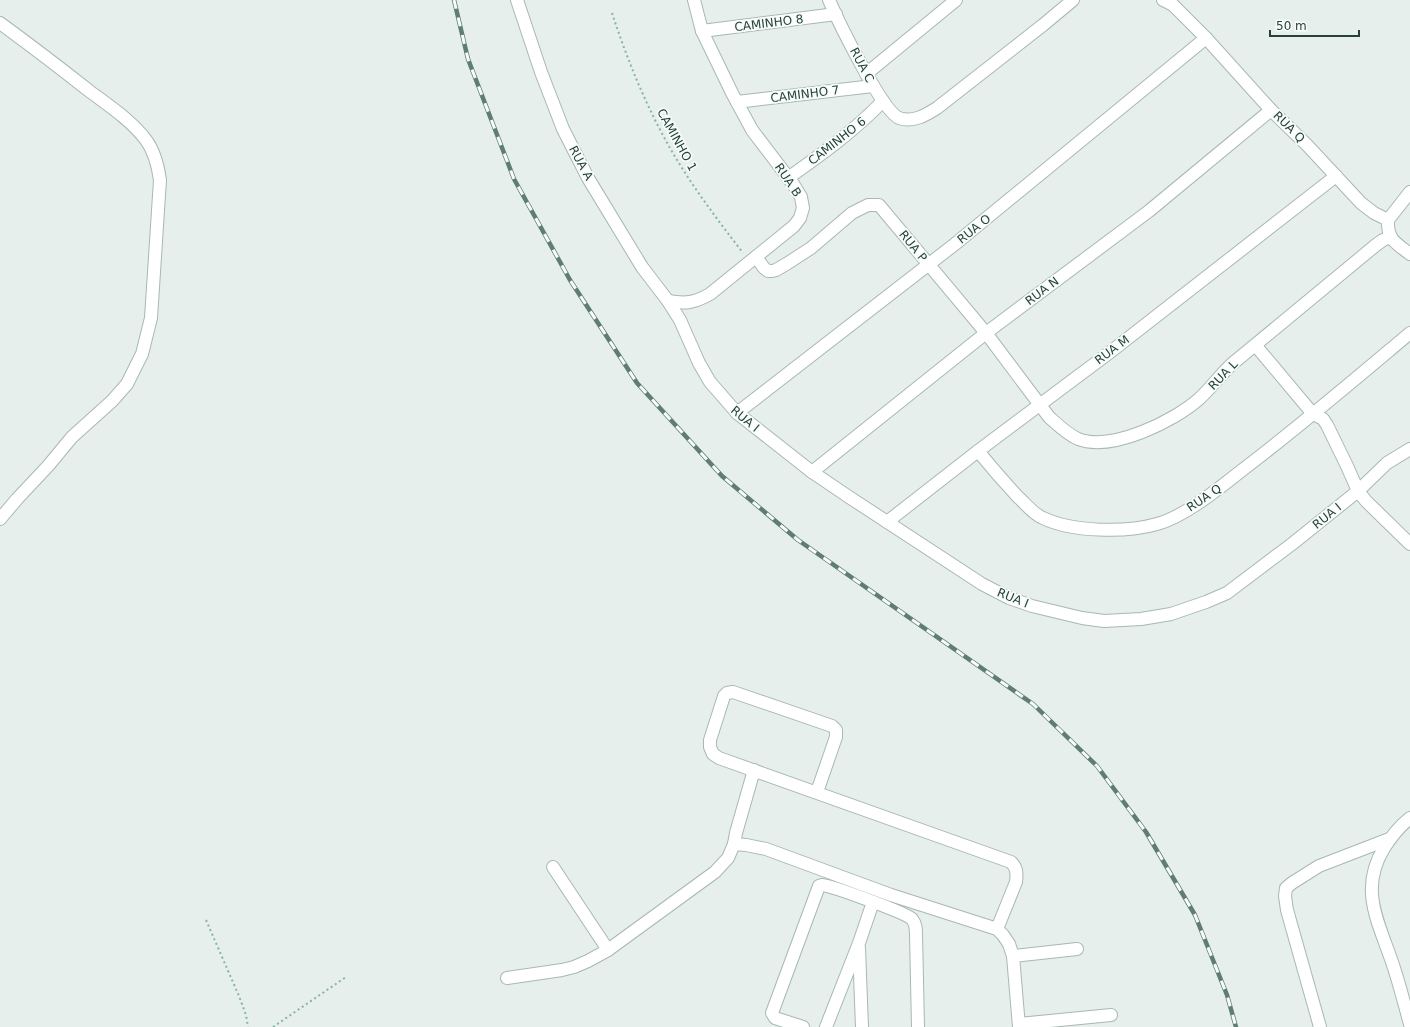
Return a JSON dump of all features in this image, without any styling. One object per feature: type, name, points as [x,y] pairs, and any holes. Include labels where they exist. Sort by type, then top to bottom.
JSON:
[{"type":"street","name":"RUA A","points":[[517,0],[541,72],[564,130],[588,178],[642,267],[671,306]]},
{"type":"street","name":"RUA B","points":[[671,306],[697,301],[710,294],[794,226],[800,218],[803,208],[801,198],[752,130],[737,102],[702,31],[694,0]]},
{"type":"street","points":[[866,74],[956,0]]},
{"type":"street","name":"RUA C","points":[[833,4],[866,74],[883,101],[892,113],[899,118],[917,119],[937,108],[1043,25],[1072,0]]},
{"type":"street","name":"RUA Q","points":[[1163,0],[1172,5],[1206,38],[1361,203],[1374,214],[1388,220]]},
{"type":"street","name":"CAMINHO 8","points":[[702,31],[833,4]]},
{"type":"street","points":[[0,23],[115,110],[136,128],[154,153],[160,180],[151,318],[142,354],[124,388],[112,401],[72,436],[48,466],[0,519]]},
{"type":"street","name":"RUA O","points":[[736,413],[928,265],[1206,38]]},
{"type":"street","name":"CAMINHO 7","points":[[737,102],[874,86]]},
{"type":"street","name":"CAMINHO 6","points":[[788,178],[842,140],[864,121],[883,101]]},
{"type":"street","name":"RUA N","points":[[812,472],[986,333],[1149,211],[1272,110]]},
{"type":"street","name":"RUA M","points":[[887,522],[1115,348],[1336,176]]},
{"type":"street","points":[[1410,192],[1388,220],[1388,229],[1391,237],[1410,254]]},
{"type":"street","name":"RUA P","points":[[753,260],[768,270],[776,270],[811,248],[852,213],[868,205],[879,205],[986,333],[1040,405]]},
{"type":"street","name":"RUA L","points":[[1040,405],[1049,417],[1060,427],[1078,439],[1101,442],[1132,436],[1153,428],[1187,409],[1210,389],[1232,364],[1256,346],[1376,245],[1391,237]]},
{"type":"street","name":"RUA I","points":[[671,306],[680,320],[699,363],[710,382],[736,413],[812,472],[982,584],[1009,598],[1038,608],[1082,618],[1104,621],[1141,619],[1171,614],[1227,593],[1292,544],[1358,491],[1387,463],[1410,449]]},
{"type":"street","name":"RUA Q","points":[[978,452],[1005,484],[1031,510],[1042,518],[1056,523],[1076,527],[1108,530],[1133,529],[1158,524],[1190,508],[1222,486],[1313,414],[1410,333]]},
{"type":"street","points":[[1256,346],[1313,414],[1323,419],[1332,433],[1358,491],[1410,544]]},
{"type":"street","points":[[817,792],[836,737],[836,730],[832,726],[733,692],[730,692],[724,696],[710,740],[710,748],[719,758],[1011,862],[1016,867],[1016,882],[997,929]]},
{"type":"street","points":[[507,978],[574,967],[608,950],[715,872],[728,858],[734,844],[754,770]]},
{"type":"street","points":[[1410,818],[1389,839],[1379,856],[1374,869],[1371,884],[1374,911],[1392,963],[1410,1024]]},
{"type":"street","points":[[1320,1027],[1287,910],[1285,896],[1286,888],[1319,866],[1389,839]]},
{"type":"street","points":[[734,844],[766,849],[891,895],[997,929],[1009,944],[1013,956],[1019,1026],[1111,1015]]},
{"type":"street","points":[[553,867],[608,950]]},
{"type":"street","points":[[803,1027],[775,1018],[772,1013],[819,886],[821,885],[825,885],[873,902],[911,918],[915,924],[918,1027]]},
{"type":"street","points":[[826,1027],[859,943],[873,902]]},
{"type":"street","points":[[859,943],[862,1027]]},
{"type":"street","points":[[1013,956],[1077,949]]},
{"type":"path","name":"CAMINHO 1","points":[[612,13],[633,71],[670,149],[699,194],[753,260]]},
{"type":"path","points":[[206,920],[239,996],[246,1015],[248,1027]]},
{"type":"path","points":[[273,1027],[346,977]]},
{"type":"railway","points":[[454,0],[468,59],[514,179],[570,280],[637,383],[722,476],[798,540],[1033,704],[1097,766],[1146,832],[1195,915],[1227,995],[1236,1027]]}]
